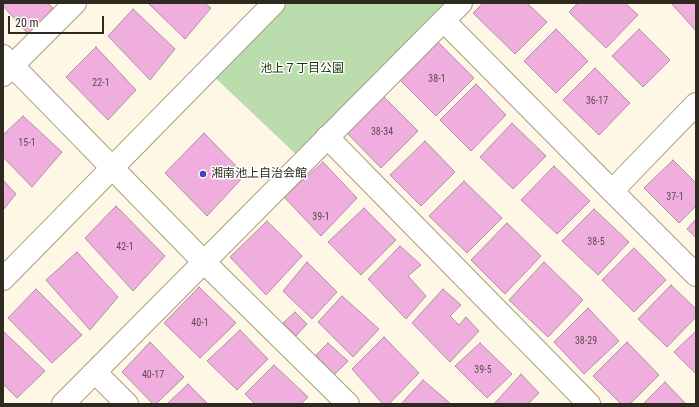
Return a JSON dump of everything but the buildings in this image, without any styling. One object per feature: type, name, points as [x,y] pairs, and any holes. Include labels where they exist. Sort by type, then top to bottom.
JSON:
[{"type":"street","points":[[75,3],[6,65],[113,168],[203,261],[348,404]]},
{"type":"street","points":[[3,279],[274,3]]},
{"type":"street","points":[[63,404],[203,261],[461,3]]},
{"type":"street","points":[[444,21],[696,275]]},
{"type":"street","points":[[612,191],[696,104]]},
{"type":"street","points":[[328,137],[589,404]]},
{"type":"street","points":[[94,372],[127,404]]},
{"type":"green space","name":"池上７丁目公園","points":[[274,3],[461,3],[303,161],[208,71]]},
{"type":"place","name":"湘南池上自治会館","points":[[203,174]]}]
